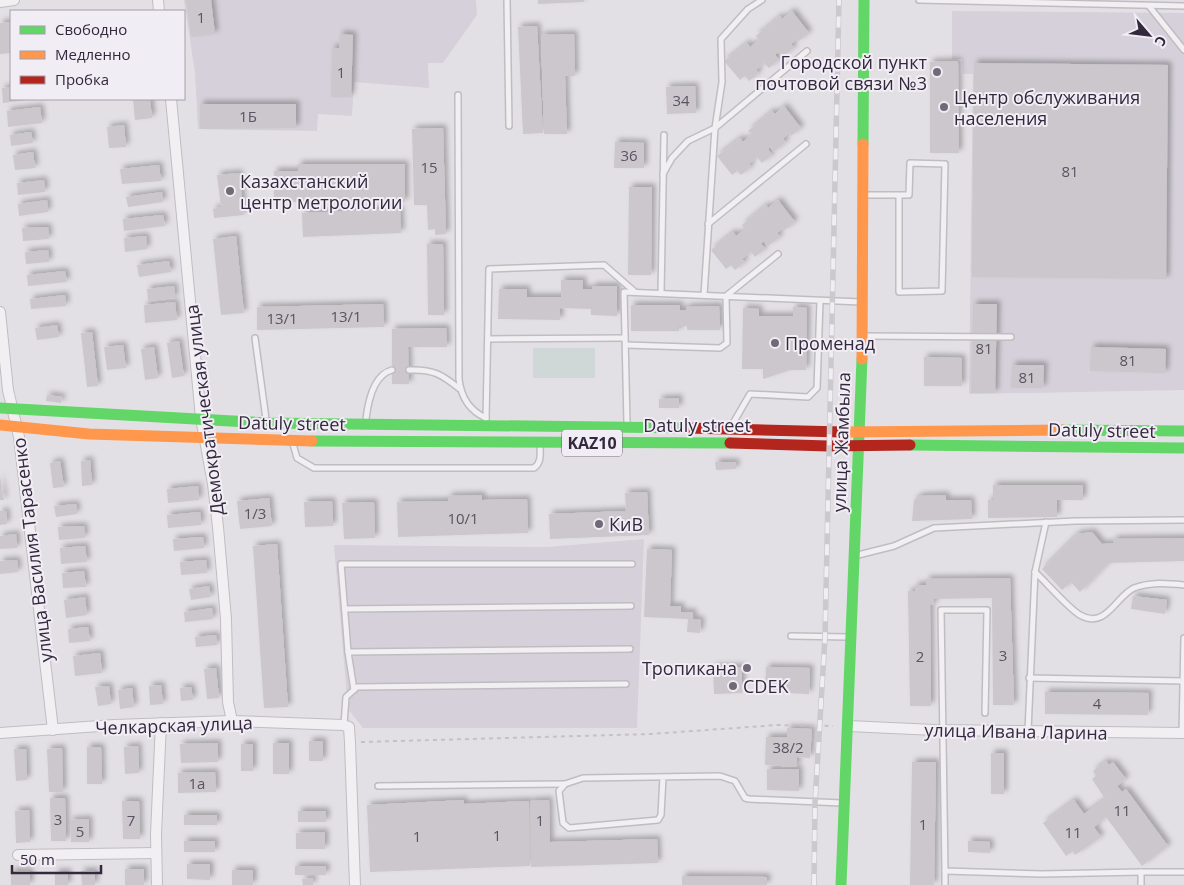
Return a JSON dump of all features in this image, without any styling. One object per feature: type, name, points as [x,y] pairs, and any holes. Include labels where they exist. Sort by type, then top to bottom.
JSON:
[{"type":"main road","name":"улица Жамбыла","points":[[841,885],[842,803],[848,726],[858,430],[862,404],[864,0]]},
{"type":"main road","name":"Datuly street","points":[[0,408],[267,423],[486,422],[829,432],[858,430],[1184,431]]},
{"type":"main road","name":"Datuly street","points":[[0,425],[89,434],[293,442],[539,442],[1184,448]]},
{"type":"street","points":[[0,2],[14,0]]},
{"type":"street","name":"Демократическая улица","points":[[171,100],[201,418],[218,527],[226,619],[228,702],[232,721]]},
{"type":"street","name":"улица Василия Тарасенко","points":[[0,312],[8,390],[17,428],[53,730]]},
{"type":"street","name":"Челкарская улица","points":[[0,733],[160,723],[232,721],[346,726]]},
{"type":"street","points":[[157,885],[156,853],[160,723]]},
{"type":"street","points":[[346,726],[350,743],[355,885]]},
{"type":"street","name":"улица Ивана Ларина","points":[[848,726],[942,730],[1183,733]]},
{"type":"street","points":[[18,855],[156,853]]},
{"type":"lane","points":[[507,0],[509,126]]},
{"type":"lane","points":[[704,295],[715,128],[722,82],[721,39],[748,8],[762,0]]},
{"type":"lane","points":[[919,0],[1184,6]]},
{"type":"lane","points":[[1149,6],[1184,50]]},
{"type":"lane","points":[[663,174],[672,158],[688,141],[715,128],[807,51]]},
{"type":"lane","points":[[458,95],[460,388],[469,407],[486,422]]},
{"type":"lane","points":[[661,293],[664,135]]},
{"type":"lane","points":[[708,224],[806,144]]},
{"type":"lane","points":[[863,195],[909,195],[910,163],[945,164],[942,291],[899,292],[899,196]]},
{"type":"lane","points":[[726,296],[778,254]]},
{"type":"lane","points":[[486,422],[489,269],[604,265],[635,292]]},
{"type":"lane","points":[[627,426],[624,292],[862,302]]},
{"type":"lane","points":[[626,345],[720,348],[727,343],[726,296]]},
{"type":"lane","points":[[730,430],[750,394],[808,397],[817,388],[820,301]]},
{"type":"lane","points":[[862,336],[1011,337]]},
{"type":"lane","points":[[255,338],[268,440]]},
{"type":"lane","points":[[488,339],[625,338]]},
{"type":"lane","points":[[409,370],[427,369],[440,374],[460,388]]},
{"type":"lane","points":[[366,422],[368,405],[373,390],[385,372],[392,370]]},
{"type":"lane","points":[[293,442],[297,458],[314,468],[438,469],[534,468],[538,465],[540,459],[539,442]]},
{"type":"lane","points":[[854,556],[894,546],[934,528],[1046,522],[1184,520]]},
{"type":"lane","points":[[1028,731],[1035,572],[1046,522]]},
{"type":"lane","points":[[354,690],[348,652],[341,564],[632,564]]},
{"type":"lane","points":[[1035,572],[1080,615],[1092,618],[1099,618],[1112,611],[1132,589],[1154,582],[1184,584]]},
{"type":"lane","points":[[345,609],[632,606]]},
{"type":"lane","points":[[945,885],[941,610],[987,610],[985,712]]},
{"type":"lane","points":[[791,636],[851,637]]},
{"type":"lane","points":[[1183,733],[1184,638]]},
{"type":"lane","points":[[348,652],[630,649]]},
{"type":"lane","points":[[1029,678],[1183,681]]},
{"type":"lane","points":[[346,726],[346,697],[357,687],[626,684]]},
{"type":"lane","points":[[565,784],[559,791],[563,823],[569,828],[604,826],[658,820],[661,815],[663,777]]},
{"type":"lane","points":[[378,786],[565,784],[583,778],[728,778],[735,781],[745,798],[749,799],[842,803]]},
{"type":"lane","points":[[945,871],[1042,874],[1184,872]]},
{"type":"lane","points":[[1141,872],[1141,885]]},
{"type":"path","points":[[350,743],[651,734],[777,725],[848,726]]},
{"type":"shaded area","points":[[184,0],[476,0],[477,15],[443,63],[428,63],[429,88],[354,82],[352,116],[318,114],[317,131],[198,129],[195,73]]},
{"type":"shaded area","points":[[952,11],[1184,13],[1184,390],[969,394],[973,74],[963,74],[962,59],[952,59]]},
{"type":"shaded area","points":[[533,348],[595,348],[595,378],[533,378]]},
{"type":"shaded area","points":[[644,539],[637,728],[363,728],[348,709],[334,545],[547,547]]},
{"type":"building","points":[[186,0],[211,0],[215,34],[191,37]]},
{"type":"building","points":[[538,0],[584,0],[584,2],[538,4]]},
{"type":"building","points":[[792,11],[809,33],[799,41],[797,39],[791,44],[794,48],[782,57],[778,52],[775,55],[779,60],[769,68],[764,63],[756,70],[759,73],[749,81],[745,76],[740,80],[724,61],[747,43],[750,47],[759,40],[756,36],[780,16],[782,19]]},
{"type":"building","points":[[10,22],[10,53],[0,54],[0,23]]},
{"type":"building","points":[[537,26],[543,133],[523,134],[518,27]]},
{"type":"building","points":[[340,34],[353,35],[351,97],[331,97],[332,48],[339,48]]},
{"type":"building","points":[[574,34],[575,76],[565,76],[567,134],[544,134],[541,35]]},
{"type":"building","name":"Центр обслуживания наcеления","points":[[958,61],[959,153],[930,153],[930,62]]},
{"type":"building","points":[[974,63],[1168,65],[1166,279],[972,277]]},
{"type":"building","points":[[695,86],[696,113],[667,114],[666,87]]},
{"type":"building","points":[[10,87],[10,100],[26,100],[3,103],[2,88]]},
{"type":"building","points":[[133,100],[150,100],[152,118],[135,120]]},
{"type":"building","points":[[200,104],[296,104],[296,128],[200,129]]},
{"type":"building","points":[[784,106],[801,128],[791,136],[789,133],[783,139],[786,142],[774,152],[770,147],[768,149],[772,155],[762,163],[757,157],[749,164],[751,167],[741,175],[737,171],[732,175],[717,156],[740,138],[743,142],[752,134],[748,131],[772,111],[775,114]]},
{"type":"building","points":[[40,107],[42,123],[8,127],[7,111]]},
{"type":"building","points":[[124,125],[126,147],[109,148],[107,127]]},
{"type":"building","points":[[443,128],[446,234],[435,235],[435,229],[428,230],[427,205],[414,205],[412,129]]},
{"type":"building","points":[[31,132],[33,143],[11,146],[10,135]]},
{"type":"building","points":[[615,142],[644,143],[644,168],[614,168]]},
{"type":"building","points":[[33,152],[35,168],[15,170],[13,155]]},
{"type":"building","points":[[298,164],[405,164],[405,202],[274,202],[274,171],[298,171]]},
{"type":"building","points":[[159,165],[161,181],[122,184],[120,169]]},
{"type":"building","name":"Казахстанский центр метрологии","points":[[239,173],[244,215],[214,218],[213,209],[221,207],[217,175]]},
{"type":"building","points":[[44,180],[45,192],[18,195],[17,183]]},
{"type":"building","points":[[629,187],[652,187],[651,275],[628,275]]},
{"type":"building","points":[[162,192],[163,202],[128,207],[126,197]]},
{"type":"building","points":[[47,200],[48,212],[19,216],[18,204]]},
{"type":"building","points":[[778,200],[795,222],[785,230],[783,228],[777,233],[780,237],[768,246],[764,241],[761,244],[765,249],[755,257],[751,252],[742,259],[745,262],[735,270],[731,265],[726,269],[711,250],[733,232],[736,236],[745,229],[742,225],[766,205],[768,208]]},
{"type":"building","points":[[400,209],[401,233],[303,237],[302,213]]},
{"type":"building","points":[[163,215],[165,226],[124,231],[123,219]]},
{"type":"building","points":[[48,227],[49,239],[23,241],[22,228]]},
{"type":"building","points":[[146,236],[147,249],[125,252],[124,238]]},
{"type":"building","points":[[236,236],[244,313],[221,315],[213,239]]},
{"type":"building","points":[[427,244],[443,244],[444,315],[428,315]]},
{"type":"building","points":[[48,250],[49,262],[26,264],[25,252]]},
{"type":"building","points":[[169,261],[171,272],[139,277],[137,265]]},
{"type":"building","points":[[65,271],[67,282],[28,286],[27,275]]},
{"type":"building","points":[[561,280],[583,280],[583,289],[592,289],[592,286],[617,286],[617,316],[591,315],[591,309],[560,308],[560,320],[498,319],[499,289],[527,289],[527,297],[561,297]]},
{"type":"building","points":[[174,286],[175,298],[148,301],[147,289]]},
{"type":"building","points":[[65,295],[66,306],[31,309],[30,299]]},
{"type":"building","points":[[175,302],[177,320],[145,323],[144,305]]},
{"type":"building","points":[[383,304],[384,327],[257,330],[257,307]]},
{"type":"building","points":[[973,304],[997,304],[995,393],[971,393]]},
{"type":"building","points":[[631,305],[680,305],[680,310],[686,310],[686,307],[719,306],[720,330],[687,330],[687,326],[679,326],[679,331],[631,331]]},
{"type":"building","name":"Променад","points":[[793,307],[807,308],[806,370],[790,370],[763,379],[763,369],[742,369],[743,308],[759,309],[759,316],[793,316]]},
{"type":"building","points":[[57,325],[59,337],[37,340],[35,328]]},
{"type":"building","points":[[446,328],[447,347],[408,347],[409,384],[392,384],[392,329]]},
{"type":"building","points":[[92,332],[98,386],[87,387],[81,333]]},
{"type":"building","points":[[179,341],[184,376],[172,378],[167,343]]},
{"type":"building","points":[[123,345],[126,368],[107,370],[104,347]]},
{"type":"building","points":[[154,347],[158,378],[145,380],[141,349]]},
{"type":"building","points":[[1091,347],[1166,349],[1165,373],[1090,371]]},
{"type":"building","points":[[924,357],[962,358],[962,386],[924,386]]},
{"type":"building","points":[[1012,365],[1044,365],[1043,388],[1011,388]]},
{"type":"building","points":[[47,395],[62,397],[61,403],[46,401]]},
{"type":"building","points":[[679,398],[679,408],[659,408],[659,399]]},
{"type":"building","points":[[90,460],[92,485],[82,486],[81,461]]},
{"type":"building","points":[[60,461],[64,487],[53,488],[50,463]]},
{"type":"building","points":[[715,462],[736,462],[736,469],[716,470]]},
{"type":"building","points":[[0,476],[4,500],[0,500]]},
{"type":"building","points":[[993,485],[1083,485],[1083,500],[1057,500],[1057,517],[988,518],[988,500],[993,500]]},
{"type":"building","points":[[198,486],[199,500],[168,503],[167,489]]},
{"type":"building","name":"КиВ","points":[[647,492],[649,535],[550,539],[549,514],[626,511],[625,493]]},
{"type":"building","points":[[482,495],[482,500],[527,499],[528,533],[398,537],[397,502],[448,501],[448,496]]},
{"type":"building","points":[[946,495],[946,500],[971,500],[972,519],[912,521],[914,500],[920,496]]},
{"type":"building","points":[[269,498],[272,526],[240,529],[237,501]]},
{"type":"building","points":[[332,501],[333,526],[305,527],[304,502]]},
{"type":"building","points":[[374,502],[375,538],[344,539],[342,503]]},
{"type":"building","points":[[76,504],[77,514],[56,517],[54,506]]},
{"type":"building","points":[[0,511],[6,511],[7,524],[0,525]]},
{"type":"building","points":[[200,512],[201,525],[168,528],[167,515]]},
{"type":"building","points":[[84,526],[85,538],[59,540],[58,527]]},
{"type":"building","points":[[1092,532],[1102,544],[1114,543],[1113,539],[1184,538],[1184,561],[1108,563],[1080,592],[1071,582],[1062,590],[1042,569],[1077,534]]},
{"type":"building","points":[[16,534],[17,548],[0,549],[0,536]]},
{"type":"building","points":[[203,537],[204,548],[174,551],[173,539]]},
{"type":"building","points":[[277,544],[288,707],[264,708],[253,546]]},
{"type":"building","points":[[85,546],[87,562],[61,564],[60,548]]},
{"type":"building","points":[[647,549],[672,550],[670,606],[681,606],[681,612],[693,612],[693,619],[701,620],[700,633],[687,632],[688,619],[644,617]]},
{"type":"building","points":[[17,560],[18,572],[0,574],[0,561]]},
{"type":"building","points":[[206,560],[207,573],[181,575],[180,562]]},
{"type":"building","points":[[84,571],[86,587],[63,588],[62,573]]},
{"type":"building","points":[[1010,578],[1014,705],[993,705],[992,598],[934,599],[934,605],[930,605],[931,706],[910,706],[908,591],[915,591],[915,585],[926,585],[926,579]]},
{"type":"building","points":[[209,586],[211,597],[191,600],[189,589]]},
{"type":"building","points":[[1133,596],[1167,600],[1165,614],[1131,609]]},
{"type":"building","points":[[85,597],[87,615],[66,618],[64,600]]},
{"type":"building","points":[[212,608],[213,619],[185,622],[184,612]]},
{"type":"building","points":[[88,627],[90,641],[69,643],[68,629]]},
{"type":"building","points":[[216,635],[217,645],[196,647],[195,637]]},
{"type":"building","points":[[100,653],[102,673],[75,676],[73,656]]},
{"type":"building","points":[[713,667],[742,667],[742,693],[714,694]]},
{"type":"building","points":[[766,667],[810,668],[809,694],[765,692]]},
{"type":"building","points":[[216,668],[219,698],[207,699],[204,669]]},
{"type":"building","points":[[161,685],[163,704],[150,705],[149,686]]},
{"type":"building","points":[[109,686],[111,704],[98,706],[95,687]]},
{"type":"building","points":[[191,687],[193,700],[181,701],[180,688]]},
{"type":"building","points":[[132,688],[134,707],[120,709],[118,690]]},
{"type":"building","points":[[1045,692],[1149,693],[1148,715],[1045,714]]},
{"type":"building","points":[[787,728],[812,729],[810,758],[797,757],[797,767],[765,765],[766,737],[787,737]]},
{"type":"building","points":[[309,741],[323,741],[323,761],[309,761]]},
{"type":"building","points":[[218,743],[218,762],[181,763],[180,744]]},
{"type":"building","points":[[273,743],[289,743],[289,774],[273,774]]},
{"type":"building","points":[[241,744],[253,744],[253,771],[241,771]]},
{"type":"building","points":[[138,746],[139,773],[125,774],[124,747]]},
{"type":"building","points":[[87,747],[101,747],[102,784],[87,784]]},
{"type":"building","points":[[62,748],[63,792],[49,792],[47,749]]},
{"type":"building","points":[[14,749],[26,749],[27,780],[16,781]]},
{"type":"building","points":[[991,753],[1004,753],[1004,794],[991,794]]},
{"type":"building","points":[[1106,761],[1109,765],[1113,762],[1126,779],[1117,786],[1122,792],[1126,789],[1168,846],[1142,866],[1106,817],[1094,827],[1101,837],[1075,855],[1073,851],[1066,856],[1043,823],[1074,800],[1084,814],[1105,799],[1092,779],[1096,776],[1093,771]]},
{"type":"building","points":[[912,762],[936,762],[934,885],[910,885]]},
{"type":"building","points":[[767,769],[799,769],[799,791],[767,790]]},
{"type":"building","points":[[215,772],[216,792],[178,793],[178,773]]},
{"type":"building","points":[[50,798],[65,798],[66,841],[51,841]]},
{"type":"building","points":[[464,800],[464,804],[529,801],[530,866],[370,872],[367,805]]},
{"type":"building","points":[[549,800],[550,842],[657,839],[658,863],[531,867],[530,801]]},
{"type":"building","points":[[122,801],[139,801],[140,839],[123,839]]},
{"type":"building","points":[[29,810],[30,842],[16,843],[15,811]]},
{"type":"building","points":[[298,811],[326,811],[326,822],[298,822]]},
{"type":"building","points":[[184,815],[217,815],[217,825],[184,825]]},
{"type":"building","points":[[89,819],[89,842],[71,842],[70,820]]},
{"type":"building","points":[[325,832],[325,849],[296,849],[296,833]]},
{"type":"building","points":[[184,841],[215,841],[215,852],[184,852]]},
{"type":"building","points":[[968,841],[990,842],[990,853],[968,852]]},
{"type":"building","points":[[187,864],[210,864],[210,880],[187,879]]},
{"type":"building","points":[[295,866],[326,866],[326,875],[295,875]]},
{"type":"building","points":[[125,869],[144,869],[144,885],[125,885]]},
{"type":"building","points":[[232,870],[253,870],[253,885],[232,885]]},
{"type":"building","points":[[11,871],[30,871],[30,885],[11,885]]},
{"type":"building","points":[[81,871],[95,871],[95,885],[82,885]]},
{"type":"building","points":[[55,872],[68,872],[68,885],[55,885]]},
{"type":"building","points":[[682,876],[767,877],[767,885],[682,885]]},
{"type":"building","points":[[313,878],[313,885],[303,885],[302,879]]},
{"type":"railway","points":[[814,885],[815,803],[825,637],[839,0]]},
{"type":"traffic: fast","points":[[863,144],[864,0]]},
{"type":"traffic: fast","points":[[841,885],[862,359]]},
{"type":"traffic: fast","points":[[0,408],[267,423],[687,428]]},
{"type":"traffic: fast","points":[[1063,430],[1184,431]]},
{"type":"traffic: fast","points":[[312,441],[730,443]]},
{"type":"traffic: fast","points":[[910,445],[1184,448]]},
{"type":"traffic: slow","points":[[862,359],[863,144]]},
{"type":"traffic: slow","points":[[0,425],[89,434],[312,441]]},
{"type":"traffic: slow","points":[[843,432],[1063,430]]},
{"type":"traffic: jam","points":[[687,428],[843,432]]},
{"type":"traffic: jam","points":[[730,443],[828,446],[910,445]]},
{"type":"place","name":"Городской пункт почтовой связи №3","points":[[937,72]]},
{"type":"place","name":"Центр обслуживания наcеления","points":[[944,107]]},
{"type":"place","name":"Казахстанский центр метрологии","points":[[230,191]]},
{"type":"place","name":"Променад","points":[[775,343]]},
{"type":"place","name":"КиВ","points":[[599,524]]},
{"type":"place","name":"Тропикана","points":[[747,668]]},
{"type":"place","name":"CDEK","points":[[733,686]]}]
